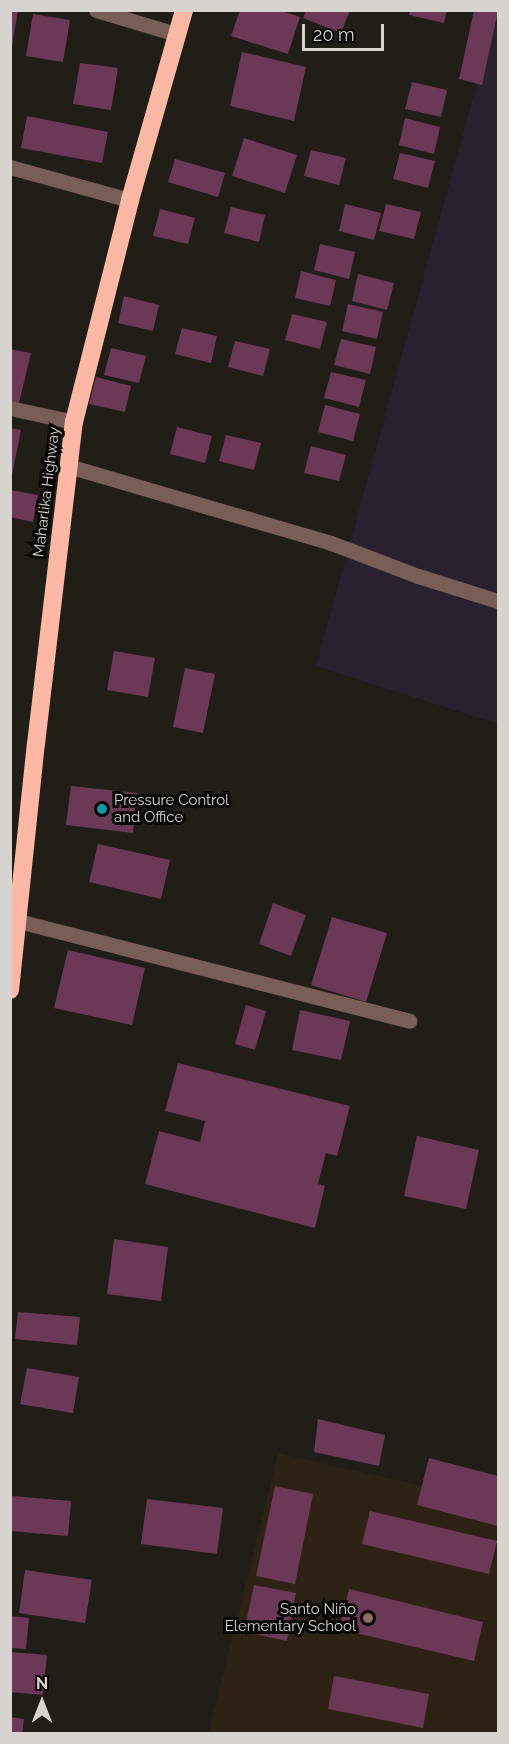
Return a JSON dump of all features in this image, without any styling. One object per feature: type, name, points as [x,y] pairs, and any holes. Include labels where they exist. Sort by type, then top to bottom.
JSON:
[{"type":"highway","name":"Maharlika Highway","points":[[10,990],[74,422],[130,200],[184,10]]},
{"type":"street","points":[[96,10],[176,34]]},
{"type":"street","points":[[10,167],[130,200]]},
{"type":"street","points":[[10,408],[74,422]]},
{"type":"street","points":[[68,466],[331,543],[418,576],[498,601]]},
{"type":"street","points":[[18,921],[409,1021]]},
{"type":"shaded area","points":[[498,11],[498,724],[316,666]]},
{"type":"shaded area","name":"Santo Niño Elementary School","points":[[278,1453],[498,1503],[498,1733],[208,1734]]},
{"type":"building","points":[[10,10],[18,10],[12,46],[10,46]]},
{"type":"building","points":[[240,10],[279,10],[300,17],[288,54],[231,36]]},
{"type":"building","points":[[306,10],[350,10],[341,33],[303,18]]},
{"type":"building","points":[[410,10],[447,10],[444,23],[409,15]]},
{"type":"building","points":[[474,10],[498,11],[482,85],[459,79]]},
{"type":"building","points":[[33,14],[70,20],[63,62],[26,56]]},
{"type":"building","points":[[242,52],[306,67],[294,121],[230,106]]},
{"type":"building","points":[[80,63],[118,68],[111,110],[73,104]]},
{"type":"building","points":[[412,82],[447,90],[441,117],[405,109]]},
{"type":"building","points":[[27,116],[108,132],[102,163],[21,148]]},
{"type":"building","points":[[405,118],[440,127],[434,154],[399,145]]},
{"type":"building","points":[[244,138],[297,155],[285,193],[232,176]]},
{"type":"building","points":[[311,150],[346,158],[339,185],[304,176]]},
{"type":"building","points":[[400,153],[435,161],[428,188],[393,179]]},
{"type":"building","points":[[175,159],[225,173],[218,197],[168,182]]},
{"type":"building","points":[[345,204],[381,213],[374,240],[339,231]]},
{"type":"building","points":[[386,204],[421,212],[414,239],[379,231]]},
{"type":"building","points":[[231,207],[265,215],[259,242],[224,233]]},
{"type":"building","points":[[160,209],[195,218],[188,244],[153,236]]},
{"type":"building","points":[[320,244],[355,252],[349,279],[314,270]]},
{"type":"building","points":[[301,271],[336,280],[330,306],[295,298]]},
{"type":"building","points":[[358,274],[394,283],[387,310],[352,301]]},
{"type":"building","points":[[124,296],[159,305],[153,331],[118,323]]},
{"type":"building","points":[[348,304],[383,312],[377,339],[342,331]]},
{"type":"building","points":[[292,314],[327,322],[320,349],[285,340]]},
{"type":"building","points":[[182,328],[217,336],[211,363],[175,354]]},
{"type":"building","points":[[341,339],[376,347],[370,374],[334,365]]},
{"type":"building","points":[[235,341],[270,349],[263,376],[228,367]]},
{"type":"building","points":[[111,348],[146,356],[139,383],[104,375]]},
{"type":"building","points":[[10,349],[31,353],[19,403],[10,401]]},
{"type":"building","points":[[331,372],[366,380],[359,407],[324,398]]},
{"type":"building","points":[[96,377],[131,386],[125,412],[89,404]]},
{"type":"building","points":[[325,405],[360,414],[353,441],[318,432]]},
{"type":"building","points":[[177,427],[212,436],[205,463],[170,454]]},
{"type":"building","points":[[10,428],[21,430],[12,475],[10,475]]},
{"type":"building","points":[[226,435],[261,443],[254,470],[219,461]]},
{"type":"building","points":[[311,446],[346,455],[339,481],[304,473]]},
{"type":"building","points":[[10,490],[38,495],[33,522],[10,517]]},
{"type":"building","points":[[114,651],[155,658],[148,697],[107,690]]},
{"type":"building","points":[[185,668],[215,674],[203,733],[173,727]]},
{"type":"building","name":"Pressure Control and Office","points":[[71,786],[137,793],[133,833],[66,825]]},
{"type":"building","points":[[98,844],[170,860],[161,899],[89,882]]},
{"type":"building","points":[[273,903],[306,915],[291,956],[259,944]]},
{"type":"building","points":[[332,917],[387,933],[366,1002],[311,985]]},
{"type":"building","points":[[68,950],[145,968],[132,1025],[54,1008]]},
{"type":"building","points":[[246,1005],[266,1011],[255,1050],[235,1044]]},
{"type":"building","points":[[300,1010],[350,1021],[341,1060],[292,1050]]},
{"type":"building","points":[[178,1063],[350,1106],[337,1156],[326,1153],[318,1184],[325,1186],[315,1228],[145,1184],[159,1131],[200,1142],[205,1121],[165,1111]]},
{"type":"building","points":[[417,1136],[479,1150],[466,1209],[404,1196]]},
{"type":"building","points":[[114,1239],[168,1247],[161,1301],[107,1294]]},
{"type":"building","points":[[18,1312],[80,1317],[77,1345],[15,1339]]},
{"type":"building","points":[[27,1368],[79,1377],[73,1413],[20,1404]]},
{"type":"building","points":[[318,1419],[385,1435],[379,1466],[314,1452]]},
{"type":"building","points":[[429,1458],[498,1476],[498,1526],[417,1505]]},
{"type":"building","points":[[275,1486],[313,1494],[295,1584],[256,1576]]},
{"type":"building","points":[[12,1496],[71,1501],[68,1536],[10,1531]]},
{"type":"building","points":[[147,1499],[223,1508],[217,1554],[141,1544]]},
{"type":"building","points":[[370,1511],[497,1541],[489,1574],[362,1544]]},
{"type":"building","points":[[25,1570],[92,1580],[85,1623],[19,1613]]},
{"type":"building","points":[[254,1585],[296,1593],[287,1641],[244,1632]]},
{"type":"building","points":[[349,1589],[483,1622],[474,1661],[339,1629]]},
{"type":"building","points":[[10,1616],[29,1618],[26,1649],[10,1648]]},
{"type":"building","points":[[12,1652],[47,1655],[43,1695],[10,1692]]},
{"type":"building","points":[[334,1676],[429,1694],[423,1728],[328,1709]]},
{"type":"building","points":[[10,1717],[24,1719],[22,1734],[10,1734]]},
{"type":"place","name":"Pressure Control and Office","points":[[102,809]]},
{"type":"place","name":"Santo Niño Elementary School","points":[[368,1618]]}]
